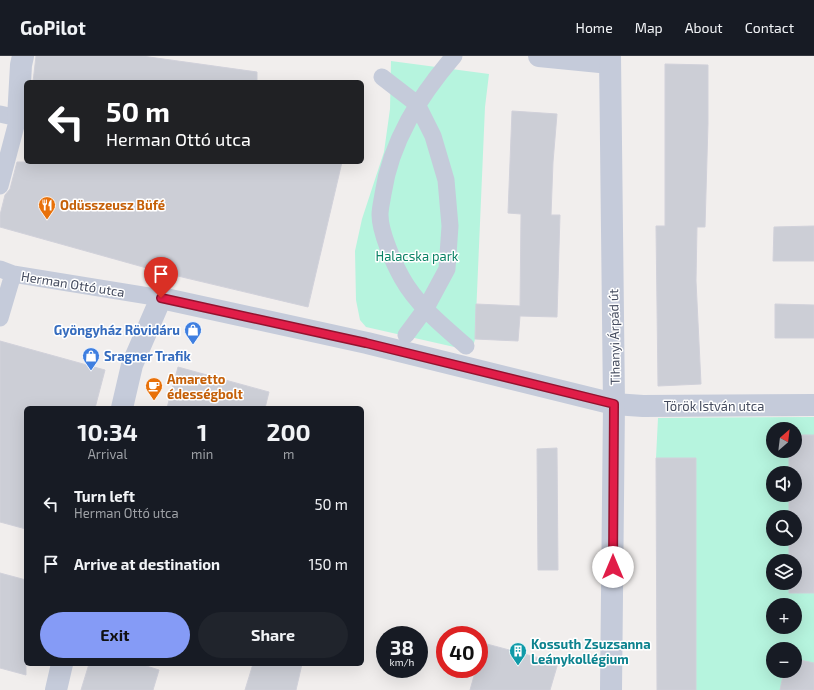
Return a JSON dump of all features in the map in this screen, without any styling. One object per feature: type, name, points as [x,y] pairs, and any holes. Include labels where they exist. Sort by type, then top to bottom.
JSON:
[{"type":"street","points":[[0,186],[9,116],[23,56]]},
{"type":"street","points":[[454,56],[433,80],[417,104],[394,148],[385,180],[380,216],[389,252],[402,279],[426,308],[466,346]]},
{"type":"street","points":[[539,56],[610,59]]},
{"type":"street","name":"Tihanyi Árpád út","points":[[610,59],[614,404],[611,690]]},
{"type":"street","points":[[382,77],[417,104],[433,136],[446,180],[450,226],[447,269],[426,308],[406,335]]},
{"type":"street","points":[[0,318],[7,272]]},
{"type":"street","name":"Herman Ottó utca","points":[[7,272],[161,298],[366,343],[614,404]]},
{"type":"street","points":[[122,406],[132,365],[161,298]]},
{"type":"street","name":"Török István utca","points":[[614,404],[644,406],[814,405]]},
{"type":"street","points":[[56,690],[62,666]]},
{"type":"green space","name":"Halacska park","points":[[391,61],[489,74],[485,107],[475,339],[472,351],[366,327],[360,320],[356,300],[355,251],[362,219],[384,152],[390,109]]},
{"type":"green space","points":[[814,417],[814,690],[696,690],[696,458],[656,458],[658,418]]},
{"type":"building","points":[[36,56],[142,56],[257,72],[257,80],[33,80]]},
{"type":"building","points":[[665,64],[708,65],[708,123],[705,227],[697,227],[696,281],[701,384],[658,386],[656,226],[665,226]]},
{"type":"building","points":[[512,111],[557,114],[551,215],[560,215],[557,317],[520,316],[518,341],[475,339],[476,304],[520,306],[521,214],[508,213]]},
{"type":"building","points":[[17,162],[24,162],[24,164],[342,164],[308,307],[161,272],[0,227],[0,215],[5,195],[10,189]]},
{"type":"building","points":[[814,226],[814,261],[773,261],[774,227]]},
{"type":"building","points":[[775,304],[814,305],[814,338],[775,338]]},
{"type":"building","points":[[0,341],[105,370],[96,406],[24,406],[24,528],[0,522]]},
{"type":"building","points":[[178,367],[269,392],[266,406],[168,406]]},
{"type":"building","points":[[802,435],[814,435],[814,593],[789,593],[789,590],[802,590],[802,554],[789,554],[789,546],[802,546],[802,510],[789,510],[789,502],[802,502],[802,466],[789,466],[789,458],[802,458]]},
{"type":"building","points":[[557,448],[558,570],[538,570],[537,449]]},
{"type":"building","points":[[656,458],[696,458],[696,690],[657,690]]},
{"type":"building","points":[[0,573],[24,579],[24,666],[26,666],[26,675],[0,668]]},
{"type":"building","name":"Kossuth Zsuzsanna Leánykollégium","points":[[488,644],[558,663],[550,690],[470,690],[473,678],[488,678]]},
{"type":"building","points":[[802,660],[814,663],[814,690],[780,690],[783,678],[802,678]]},
{"type":"building","points":[[88,666],[146,666],[159,670],[153,690],[81,690]]},
{"type":"building","points":[[252,666],[302,666],[296,690],[245,690]]},
{"type":"place","name":"Odüsszeusz Büfé","points":[[47,220]]},
{"type":"place","name":"Gyöngyház Rövidáru","points":[[193,345]]},
{"type":"place","name":"Sragner Trafik","points":[[91,371]]},
{"type":"place","name":"Amaretto édességbolt","points":[[154,401]]},
{"type":"place","name":"Kossuth Zsuzsanna Leánykollégium","points":[[518,666]]},
{"type":"route","points":[[161,298],[366,343],[614,404],[613,567]]}]
